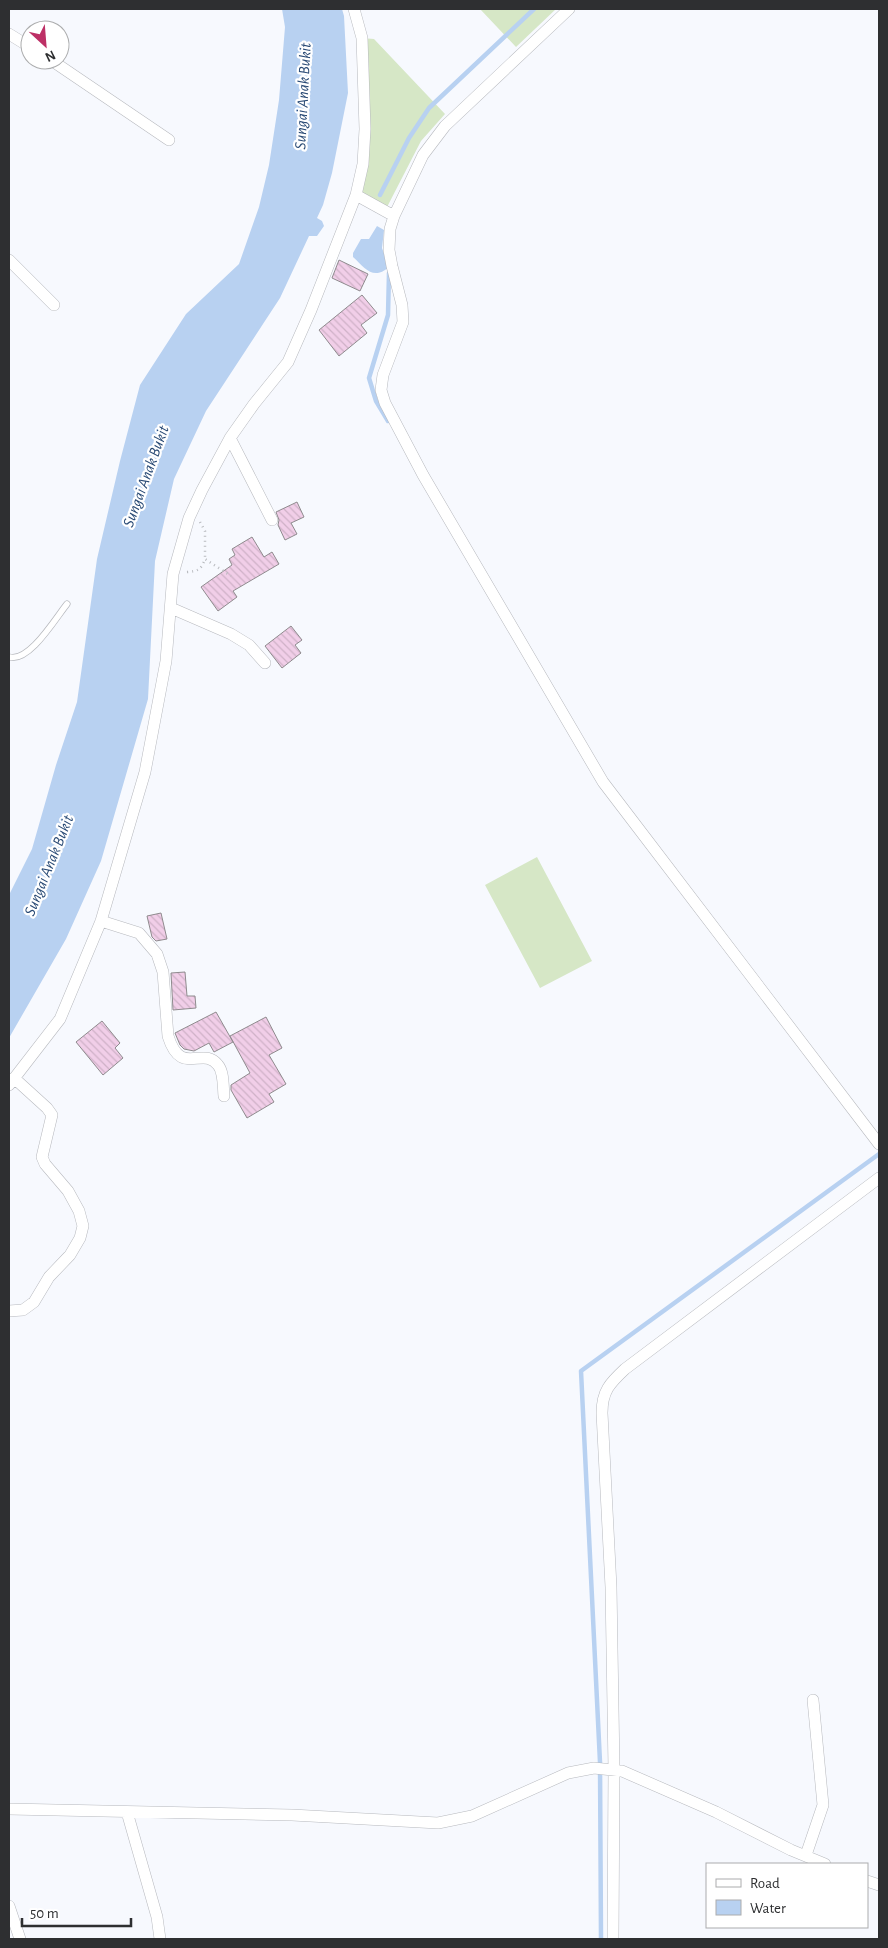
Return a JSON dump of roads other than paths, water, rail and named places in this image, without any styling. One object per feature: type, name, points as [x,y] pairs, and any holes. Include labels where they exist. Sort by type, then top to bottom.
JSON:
[{"type":"street","points":[[9,1311],[23,1310],[34,1302],[49,1277],[70,1255],[80,1238],[83,1226],[79,1211],[68,1191],[44,1164],[42,1156],[52,1115],[47,1108],[11,1082],[60,1019],[101,921],[145,772],[166,661],[173,574],[190,518],[202,490],[230,438],[254,404],[288,362],[311,310],[356,195],[363,164],[365,129],[362,38],[354,9]]},
{"type":"street","points":[[569,9],[445,126],[423,155],[394,216],[390,230],[389,250],[402,305],[403,322],[383,374],[381,390],[385,403],[423,475],[603,782],[879,1144]]},
{"type":"street","points":[[9,34],[20,41]]},
{"type":"street","points":[[65,70],[169,140]]},
{"type":"street","points":[[356,195],[394,216]]},
{"type":"street","points":[[9,260],[54,305]]},
{"type":"street","points":[[230,438],[272,520]]},
{"type":"street","points":[[171,608],[231,634],[249,645],[265,663]]},
{"type":"street","points":[[101,921],[139,933],[157,954],[163,972],[168,1036],[171,1046],[180,1058],[206,1058],[218,1064],[221,1071],[224,1096]]},
{"type":"street","points":[[613,1939],[610,1769],[611,1587],[602,1413],[604,1394],[611,1382],[625,1369],[879,1178]]},
{"type":"street","points":[[806,1855],[823,1805],[813,1700]]},
{"type":"street","points":[[9,1809],[292,1815],[438,1823],[472,1816],[562,1775],[594,1768],[610,1769],[633,1775],[708,1808],[791,1850],[823,1863]]},
{"type":"street","points":[[127,1812],[157,1917],[160,1939]]},
{"type":"street","points":[[9,1906],[20,1939]]},
{"type":"lane","points":[[9,656],[12,658],[29,652],[67,604]]},
{"type":"water","name":"Sungai Anak Bukit","points":[[282,9],[342,9],[344,16],[348,93],[332,173],[323,205],[317,218],[322,221],[324,226],[317,236],[309,236],[280,298],[206,411],[174,479],[155,561],[148,699],[101,861],[66,939],[9,1038],[9,895],[32,849],[56,765],[77,702],[97,559],[140,385],[186,314],[239,264],[259,207],[269,165],[279,100],[285,27]]},
{"type":"water","points":[[377,226],[384,230],[382,248],[389,267],[374,273],[361,265],[353,257],[353,253],[361,239],[369,239]]},
{"type":"waterway","points":[[380,195],[409,138],[429,108],[534,9]]},
{"type":"waterway","points":[[388,421],[376,401],[369,378],[388,315],[389,273]]},
{"type":"waterway","points":[[601,1939],[600,1762],[581,1371],[879,1154]]}]
